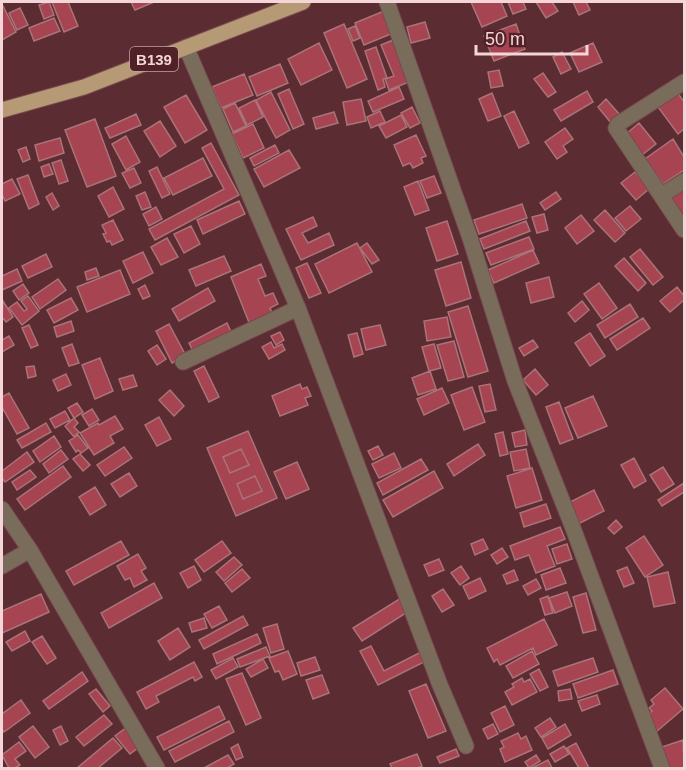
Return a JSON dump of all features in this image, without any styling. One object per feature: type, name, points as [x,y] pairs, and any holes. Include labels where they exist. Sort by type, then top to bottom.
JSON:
[{"type":"main road","name":"B139","points":[[2,110],[84,87],[303,2]]},
{"type":"street","points":[[387,2],[470,238],[515,381],[573,528],[662,768]]},
{"type":"street","points":[[186,47],[298,308],[440,685],[466,746]]},
{"type":"street","points":[[684,82],[618,124],[616,128],[684,230]]},
{"type":"street","points":[[662,195],[684,181]]},
{"type":"street","points":[[183,362],[298,308]]},
{"type":"street","points":[[2,509],[30,550],[157,768]]},
{"type":"street","points":[[2,566],[30,550]]},
{"type":"building","points":[[49,2],[54,15],[44,19],[39,5]]},
{"type":"building","points":[[52,2],[68,2],[78,26],[64,32]]},
{"type":"building","points":[[131,2],[154,2],[135,10]]},
{"type":"building","points":[[471,2],[501,2],[507,16],[482,27]]},
{"type":"building","points":[[508,2],[523,2],[526,9],[513,14]]},
{"type":"building","points":[[536,2],[552,2],[558,11],[546,18]]},
{"type":"building","points":[[573,2],[586,2],[590,10],[579,15]]},
{"type":"building","points":[[2,4],[16,32],[2,40]]},
{"type":"building","points":[[20,8],[28,25],[17,30],[9,13]]},
{"type":"building","points":[[384,11],[393,33],[364,45],[355,23]]},
{"type":"building","points":[[54,18],[60,31],[34,41],[29,28]]},
{"type":"building","points":[[425,22],[430,38],[411,43],[407,27]]},
{"type":"building","points":[[344,24],[367,79],[347,88],[324,33]]},
{"type":"building","points":[[516,24],[525,49],[494,61],[484,36]]},
{"type":"building","points":[[355,26],[360,38],[353,41],[348,29]]},
{"type":"building","points":[[393,40],[411,81],[389,90],[385,79],[394,76],[381,45]]},
{"type":"building","points":[[319,43],[332,70],[301,85],[288,59]]},
{"type":"building","points":[[593,43],[602,62],[579,72],[570,53]]},
{"type":"building","points":[[376,47],[387,78],[383,79],[385,87],[378,90],[365,51]]},
{"type":"building","points":[[562,52],[571,69],[561,74],[553,57]]},
{"type":"building","points":[[280,64],[288,83],[257,96],[249,77]]},
{"type":"building","points":[[499,70],[503,86],[491,88],[488,72]]},
{"type":"building","points":[[543,73],[556,92],[548,97],[534,79]]},
{"type":"building","points":[[244,74],[253,95],[221,108],[212,87]]},
{"type":"building","points":[[399,87],[404,99],[373,112],[368,101]]},
{"type":"building","points":[[289,89],[304,124],[293,129],[278,94]]},
{"type":"building","points":[[587,91],[593,102],[561,121],[554,110]]},
{"type":"building","points":[[271,92],[290,130],[276,138],[256,100]]},
{"type":"building","points":[[677,92],[684,102],[684,129],[678,134],[658,107]]},
{"type":"building","points":[[492,93],[501,116],[488,121],[479,99]]},
{"type":"building","points":[[186,95],[207,130],[185,143],[164,107]]},
{"type":"building","points":[[361,99],[366,121],[347,125],[343,102]]},
{"type":"building","points":[[606,99],[620,115],[611,123],[598,107]]},
{"type":"building","points":[[255,100],[263,117],[247,125],[239,108]]},
{"type":"building","points":[[235,103],[246,126],[233,132],[223,109]]},
{"type":"building","points":[[412,107],[420,123],[410,128],[401,113]]},
{"type":"building","points":[[380,111],[385,122],[371,128],[367,117]]},
{"type":"building","points":[[514,111],[529,143],[519,148],[504,116]]},
{"type":"building","points":[[334,112],[338,123],[316,129],[313,118]]},
{"type":"building","points":[[136,114],[141,125],[110,138],[105,128]]},
{"type":"building","points":[[401,115],[407,127],[386,138],[379,126]]},
{"type":"building","points":[[95,119],[116,176],[87,187],[65,130]]},
{"type":"building","points":[[160,121],[176,146],[160,157],[144,131]]},
{"type":"building","points":[[639,123],[656,144],[642,155],[626,134]]},
{"type":"building","points":[[253,124],[264,148],[243,158],[232,134]]},
{"type":"building","points":[[565,128],[573,139],[563,146],[567,152],[557,159],[545,142]]},
{"type":"building","points":[[416,135],[426,156],[421,158],[423,163],[413,168],[410,163],[403,166],[394,145]]},
{"type":"building","points":[[126,136],[140,162],[126,170],[112,144]]},
{"type":"building","points":[[60,138],[64,153],[39,161],[35,145]]},
{"type":"building","points":[[673,139],[684,157],[684,170],[663,184],[645,159]]},
{"type":"building","points":[[211,143],[239,195],[155,240],[149,229],[224,189],[202,148]]},
{"type":"building","points":[[275,145],[279,153],[254,166],[250,158]]},
{"type":"building","points":[[26,147],[30,159],[23,162],[18,150]]},
{"type":"building","points":[[289,150],[300,168],[264,187],[254,169]]},
{"type":"building","points":[[203,158],[212,176],[173,195],[164,178]]},
{"type":"building","points":[[61,160],[68,181],[59,184],[52,163]]},
{"type":"building","points":[[49,164],[53,174],[44,177],[41,167]]},
{"type":"building","points":[[157,167],[170,194],[162,198],[149,171]]},
{"type":"building","points":[[134,168],[141,183],[130,188],[122,173]]},
{"type":"building","points":[[635,172],[649,189],[636,200],[621,183]]},
{"type":"building","points":[[28,175],[39,204],[29,209],[17,179]]},
{"type":"building","points":[[434,176],[441,193],[427,198],[420,181]]},
{"type":"building","points":[[12,179],[20,194],[5,201],[2,184]]},
{"type":"building","points":[[418,181],[429,210],[415,215],[404,187]]},
{"type":"building","points":[[113,187],[124,209],[109,217],[98,196]]},
{"type":"building","points":[[684,189],[684,213],[681,216],[669,200]]},
{"type":"building","points":[[145,192],[151,207],[142,210],[136,196]]},
{"type":"building","points":[[556,192],[561,199],[545,210],[540,203]]},
{"type":"building","points":[[52,193],[59,206],[53,210],[46,197]]},
{"type":"building","points":[[239,201],[245,214],[203,234],[197,220]]},
{"type":"building","points":[[522,204],[527,218],[479,234],[474,220]]},
{"type":"building","points":[[630,206],[641,219],[626,231],[615,218]]},
{"type":"building","points":[[156,207],[162,219],[149,226],[143,214]]},
{"type":"building","points":[[605,210],[625,233],[615,242],[594,220]]},
{"type":"building","points":[[544,214],[548,230],[537,233],[532,217]]},
{"type":"building","points":[[581,215],[594,231],[577,244],[565,228]]},
{"type":"building","points":[[313,217],[317,226],[302,233],[308,243],[329,233],[334,245],[301,260],[286,229]]},
{"type":"building","points":[[113,220],[123,240],[112,245],[110,241],[107,242],[103,234],[106,233],[102,225]]},
{"type":"building","points":[[447,221],[458,254],[437,261],[426,228]]},
{"type":"building","points":[[526,221],[530,231],[484,249],[480,239]]},
{"type":"building","points":[[191,226],[200,244],[184,253],[174,234]]},
{"type":"building","points":[[529,237],[534,249],[491,265],[486,253]]},
{"type":"building","points":[[167,238],[178,257],[161,265],[151,247]]},
{"type":"building","points":[[357,243],[372,272],[329,293],[315,264]]},
{"type":"building","points":[[367,243],[379,260],[372,264],[360,248]]},
{"type":"building","points":[[640,249],[663,277],[653,285],[630,257]]},
{"type":"building","points":[[533,250],[539,263],[494,283],[488,270]]},
{"type":"building","points":[[143,252],[153,273],[133,283],[123,261]]},
{"type":"building","points":[[46,254],[52,267],[28,278],[22,266]]},
{"type":"building","points":[[224,256],[231,271],[196,286],[189,270]]},
{"type":"building","points":[[624,258],[646,283],[638,291],[615,266]]},
{"type":"building","points":[[461,262],[471,298],[446,306],[435,270]]},
{"type":"building","points":[[307,263],[321,293],[309,298],[296,268]]},
{"type":"building","points":[[261,264],[266,276],[258,279],[265,296],[273,293],[278,304],[270,308],[273,315],[250,325],[231,277]]},
{"type":"building","points":[[96,268],[99,276],[87,280],[85,272]]},
{"type":"building","points":[[17,269],[22,281],[2,290],[2,276]]},
{"type":"building","points":[[120,270],[130,294],[87,312],[77,287]]},
{"type":"building","points":[[549,277],[554,297],[531,303],[526,283]]},
{"type":"building","points":[[58,279],[66,290],[40,309],[32,297]]},
{"type":"building","points":[[599,283],[617,308],[602,319],[584,294]]},
{"type":"building","points":[[23,284],[29,293],[19,300],[13,291]]},
{"type":"building","points":[[145,285],[150,296],[143,299],[138,289]]},
{"type":"building","points":[[677,287],[684,296],[684,300],[670,312],[660,301]]},
{"type":"building","points":[[208,288],[215,301],[179,321],[172,309]]},
{"type":"building","points":[[28,296],[39,311],[22,325],[9,308],[17,302],[24,311],[27,309],[21,301]]},
{"type":"building","points":[[71,298],[78,310],[54,323],[47,310]]},
{"type":"building","points":[[3,301],[13,317],[6,322],[2,317]]},
{"type":"building","points":[[582,301],[589,310],[575,322],[568,313]]},
{"type":"building","points":[[630,304],[638,317],[605,338],[597,325]]},
{"type":"building","points":[[468,306],[488,371],[468,377],[448,312]]},
{"type":"building","points":[[447,317],[451,337],[427,341],[424,321]]},
{"type":"building","points":[[643,318],[650,328],[617,350],[610,339]]},
{"type":"building","points":[[71,321],[74,331],[57,337],[54,327]]},
{"type":"building","points":[[227,323],[232,334],[194,353],[189,343]]},
{"type":"building","points":[[169,324],[186,356],[172,363],[156,331]]},
{"type":"building","points":[[29,325],[38,345],[31,348],[22,328]]},
{"type":"building","points":[[380,325],[386,345],[366,350],[361,329]]},
{"type":"building","points":[[280,332],[284,340],[276,345],[271,336]]},
{"type":"building","points":[[357,333],[363,354],[354,357],[348,335]]},
{"type":"building","points":[[590,333],[605,356],[590,366],[575,343]]},
{"type":"building","points":[[9,336],[14,345],[2,352],[2,340]]},
{"type":"building","points":[[533,340],[538,347],[524,356],[519,348]]},
{"type":"building","points":[[454,341],[464,377],[448,381],[437,345]]},
{"type":"building","points":[[271,342],[274,348],[282,344],[285,350],[269,359],[262,347]]},
{"type":"building","points":[[72,344],[79,363],[69,366],[62,348]]},
{"type":"building","points":[[434,344],[441,368],[429,371],[422,347]]},
{"type":"building","points":[[157,345],[166,359],[157,365],[148,351]]},
{"type":"building","points":[[100,358],[113,391],[95,399],[82,365]]},
{"type":"building","points":[[34,366],[36,376],[28,378],[26,367]]},
{"type":"building","points":[[204,366],[219,397],[209,402],[194,371]]},
{"type":"building","points":[[535,369],[548,385],[536,395],[523,380]]},
{"type":"building","points":[[430,371],[436,389],[418,395],[412,378]]},
{"type":"building","points":[[66,374],[71,385],[58,391],[53,380]]},
{"type":"building","points":[[133,375],[137,386],[123,390],[119,379]]},
{"type":"building","points":[[300,384],[302,389],[307,387],[311,396],[305,398],[308,405],[280,416],[272,396]]},
{"type":"building","points":[[490,384],[496,410],[485,412],[479,386]]},
{"type":"building","points":[[472,387],[485,422],[464,430],[451,395]]},
{"type":"building","points":[[442,388],[449,403],[424,415],[417,399]]},
{"type":"building","points":[[170,390],[184,406],[174,416],[159,400]]},
{"type":"building","points":[[9,393],[29,428],[17,434],[2,407],[2,397]]},
{"type":"building","points":[[593,396],[607,426],[578,438],[565,408]]},
{"type":"building","points":[[559,402],[573,439],[560,444],[546,407]]},
{"type":"building","points":[[77,403],[83,412],[74,418],[68,408]]},
{"type":"building","points":[[92,409],[99,420],[89,426],[82,415]]},
{"type":"building","points":[[65,411],[70,420],[55,428],[50,419]]},
{"type":"building","points":[[115,416],[123,429],[110,436],[114,443],[94,455],[80,433]]},
{"type":"building","points":[[159,417],[171,439],[157,446],[145,425]]},
{"type":"building","points":[[74,418],[78,423],[74,427],[79,432],[74,437],[65,426]]},
{"type":"building","points":[[46,423],[51,432],[22,448],[17,440]]},
{"type":"building","points":[[525,430],[527,445],[515,447],[512,433]]},
{"type":"building","points":[[248,431],[277,498],[236,516],[207,448]],"holes":[[[241,449],[249,465],[230,473],[223,457]],[[255,476],[262,491],[243,499],[237,484]]]},
{"type":"building","points":[[503,432],[508,454],[500,456],[495,434]]},
{"type":"building","points":[[78,435],[88,448],[81,453],[78,450],[76,452],[69,441]]},
{"type":"building","points":[[54,436],[61,447],[40,462],[33,451]]},
{"type":"building","points":[[478,444],[485,455],[454,476],[447,464]]},
{"type":"building","points":[[378,446],[383,455],[373,460],[368,451]]},
{"type":"building","points":[[124,447],[132,458],[105,476],[97,465]]},
{"type":"building","points":[[241,449],[249,465],[230,473],[223,457]]},
{"type":"building","points":[[526,449],[530,468],[514,471],[510,452]]},
{"type":"building","points":[[61,450],[68,459],[49,473],[43,464]]},
{"type":"building","points":[[27,452],[34,462],[5,482],[2,478],[2,471]]},
{"type":"building","points":[[394,453],[401,468],[379,478],[372,464]]},
{"type":"building","points":[[80,454],[90,465],[83,471],[73,459]]},
{"type":"building","points":[[634,458],[646,481],[634,488],[621,465]]},
{"type":"building","points":[[421,459],[428,470],[383,495],[377,483]]},
{"type":"building","points":[[297,462],[309,489],[286,499],[274,472]]},
{"type":"building","points":[[63,466],[71,477],[25,510],[17,499]]},
{"type":"building","points":[[663,467],[674,484],[661,492],[650,475]]},
{"type":"building","points":[[532,468],[542,500],[516,508],[507,476]]},
{"type":"building","points":[[30,470],[36,477],[17,490],[12,482]]},
{"type":"building","points":[[434,471],[443,488],[393,517],[383,500]]},
{"type":"building","points":[[129,473],[137,486],[120,497],[111,484]]},
{"type":"building","points":[[255,476],[262,491],[243,499],[237,484]]},
{"type":"building","points":[[684,483],[684,492],[662,506],[658,500]]},
{"type":"building","points":[[95,487],[106,505],[90,515],[79,497]]},
{"type":"building","points":[[594,490],[604,511],[578,524],[568,503]]},
{"type":"building","points":[[546,504],[551,518],[524,527],[520,513]]},
{"type":"building","points":[[616,520],[622,527],[614,534],[608,528]]},
{"type":"building","points":[[560,527],[565,539],[547,546],[555,566],[536,573],[529,555],[515,560],[510,546]]},
{"type":"building","points":[[644,536],[663,565],[645,577],[626,548]]},
{"type":"building","points":[[483,539],[488,549],[475,555],[471,544]]},
{"type":"building","points":[[121,541],[129,555],[74,585],[66,571]]},
{"type":"building","points":[[222,541],[231,553],[204,572],[195,560]]},
{"type":"building","points":[[567,544],[572,559],[557,564],[552,549]]},
{"type":"building","points":[[502,548],[508,557],[497,564],[491,555]]},
{"type":"building","points":[[138,554],[146,568],[141,571],[147,580],[134,587],[130,578],[125,580],[117,566]]},
{"type":"building","points":[[234,557],[242,565],[224,581],[216,572]]},
{"type":"building","points":[[439,559],[444,570],[429,576],[424,565]]},
{"type":"building","points":[[194,566],[201,580],[188,588],[180,573]]},
{"type":"building","points":[[461,566],[469,578],[460,585],[451,573]]},
{"type":"building","points":[[627,567],[634,583],[624,587],[617,571]]},
{"type":"building","points":[[560,568],[566,583],[546,590],[541,575]]},
{"type":"building","points":[[242,569],[250,578],[232,592],[225,583]]},
{"type":"building","points":[[514,570],[518,580],[507,584],[503,575]]},
{"type":"building","points":[[668,572],[675,603],[654,607],[647,577]]},
{"type":"building","points":[[480,578],[486,591],[469,599],[463,586]]},
{"type":"building","points":[[536,579],[541,588],[528,595],[523,586]]},
{"type":"building","points":[[154,583],[162,598],[109,628],[101,613]]},
{"type":"building","points":[[443,589],[454,605],[442,612],[432,596]]},
{"type":"building","points":[[567,592],[572,606],[555,613],[549,598]]},
{"type":"building","points":[[586,593],[596,630],[583,633],[573,597]]},
{"type":"building","points":[[41,594],[49,612],[2,633],[2,611]]},
{"type":"building","points":[[548,596],[553,613],[545,615],[540,599]]},
{"type":"building","points":[[401,598],[409,611],[362,641],[353,628]]},
{"type":"building","points":[[219,606],[227,620],[212,628],[204,614]]},
{"type":"building","points":[[243,616],[248,625],[204,649],[199,640]]},
{"type":"building","points":[[204,618],[207,628],[192,632],[189,623]]},
{"type":"building","points":[[544,619],[557,645],[536,655],[533,648],[500,665],[497,659],[494,662],[487,648]]},
{"type":"building","points":[[277,624],[284,649],[271,653],[263,628]]},
{"type":"building","points":[[178,628],[190,647],[170,660],[158,641]]},
{"type":"building","points":[[25,631],[30,641],[12,651],[6,642]]},
{"type":"building","points":[[257,634],[261,643],[217,664],[213,654]]},
{"type":"building","points":[[42,636],[56,658],[47,664],[32,642]]},
{"type":"building","points":[[371,646],[384,671],[423,651],[428,660],[378,685],[360,651]]},
{"type":"building","points":[[266,647],[270,656],[240,667],[237,659]]},
{"type":"building","points":[[288,651],[297,674],[283,680],[279,671],[275,672],[269,658]]},
{"type":"building","points":[[532,651],[539,664],[513,678],[506,666]]},
{"type":"building","points":[[315,657],[320,670],[301,676],[297,663]]},
{"type":"building","points":[[233,658],[238,667],[216,679],[211,670]]},
{"type":"building","points":[[593,658],[598,672],[558,686],[553,671]]},
{"type":"building","points":[[263,659],[268,668],[251,677],[246,669]]},
{"type":"building","points":[[194,662],[202,677],[195,681],[193,677],[156,696],[159,702],[146,709],[137,692]]},
{"type":"building","points":[[539,669],[548,687],[540,691],[530,674]]},
{"type":"building","points":[[613,670],[618,684],[578,698],[573,684]]},
{"type":"building","points":[[82,672],[88,681],[49,709],[43,701]]},
{"type":"building","points":[[242,673],[261,718],[246,725],[226,679]]},
{"type":"building","points":[[322,675],[329,693],[313,699],[306,680]]},
{"type":"building","points":[[522,678],[524,682],[530,679],[537,692],[512,705],[505,692],[514,687],[512,684]]},
{"type":"building","points":[[426,684],[446,731],[428,738],[409,691]]},
{"type":"building","points":[[665,688],[683,709],[656,732],[644,718],[652,711],[649,708],[654,704],[651,700]]},
{"type":"building","points":[[96,689],[110,706],[103,712],[89,694]]},
{"type":"building","points":[[570,689],[572,699],[559,701],[558,691]]},
{"type":"building","points":[[597,695],[600,704],[582,711],[578,701]]},
{"type":"building","points":[[21,700],[30,713],[4,732],[2,714]]},
{"type":"building","points":[[219,706],[225,719],[164,750],[157,737]]},
{"type":"building","points":[[505,706],[514,725],[500,732],[491,713]]},
{"type":"building","points":[[104,715],[112,724],[84,746],[76,737]]},
{"type":"building","points":[[550,718],[556,727],[541,737],[535,728]]},
{"type":"building","points":[[229,721],[234,732],[175,762],[169,751]]},
{"type":"building","points":[[493,724],[498,734],[488,739],[483,729]]},
{"type":"building","points":[[565,724],[571,735],[548,749],[542,738]]},
{"type":"building","points":[[33,726],[49,747],[35,758],[19,737]]},
{"type":"building","points":[[61,726],[68,741],[60,745],[53,730]]},
{"type":"building","points":[[127,727],[142,745],[130,754],[115,736]]},
{"type":"building","points":[[518,733],[521,739],[526,736],[532,750],[505,762],[500,749],[504,747],[501,741]]},
{"type":"building","points":[[113,738],[122,748],[98,768],[77,768]]},
{"type":"building","points":[[683,740],[684,768],[666,768],[659,748]]},
{"type":"building","points":[[19,742],[26,751],[15,759],[20,765],[9,768],[2,755]]},
{"type":"building","points":[[576,743],[589,768],[579,768],[567,748]]},
{"type":"building","points":[[238,744],[243,757],[236,760],[231,748]]},
{"type":"building","points":[[564,746],[569,754],[555,762],[550,754]]},
{"type":"building","points":[[456,749],[459,756],[440,763],[437,757]]},
{"type":"building","points":[[417,754],[422,766],[417,768],[392,768],[390,764]]},
{"type":"building","points":[[228,755],[234,764],[227,768],[204,768]]},
{"type":"building","points":[[536,755],[540,761],[529,768],[525,762]]},
{"type":"building","points":[[548,760],[552,768],[534,767]]}]
